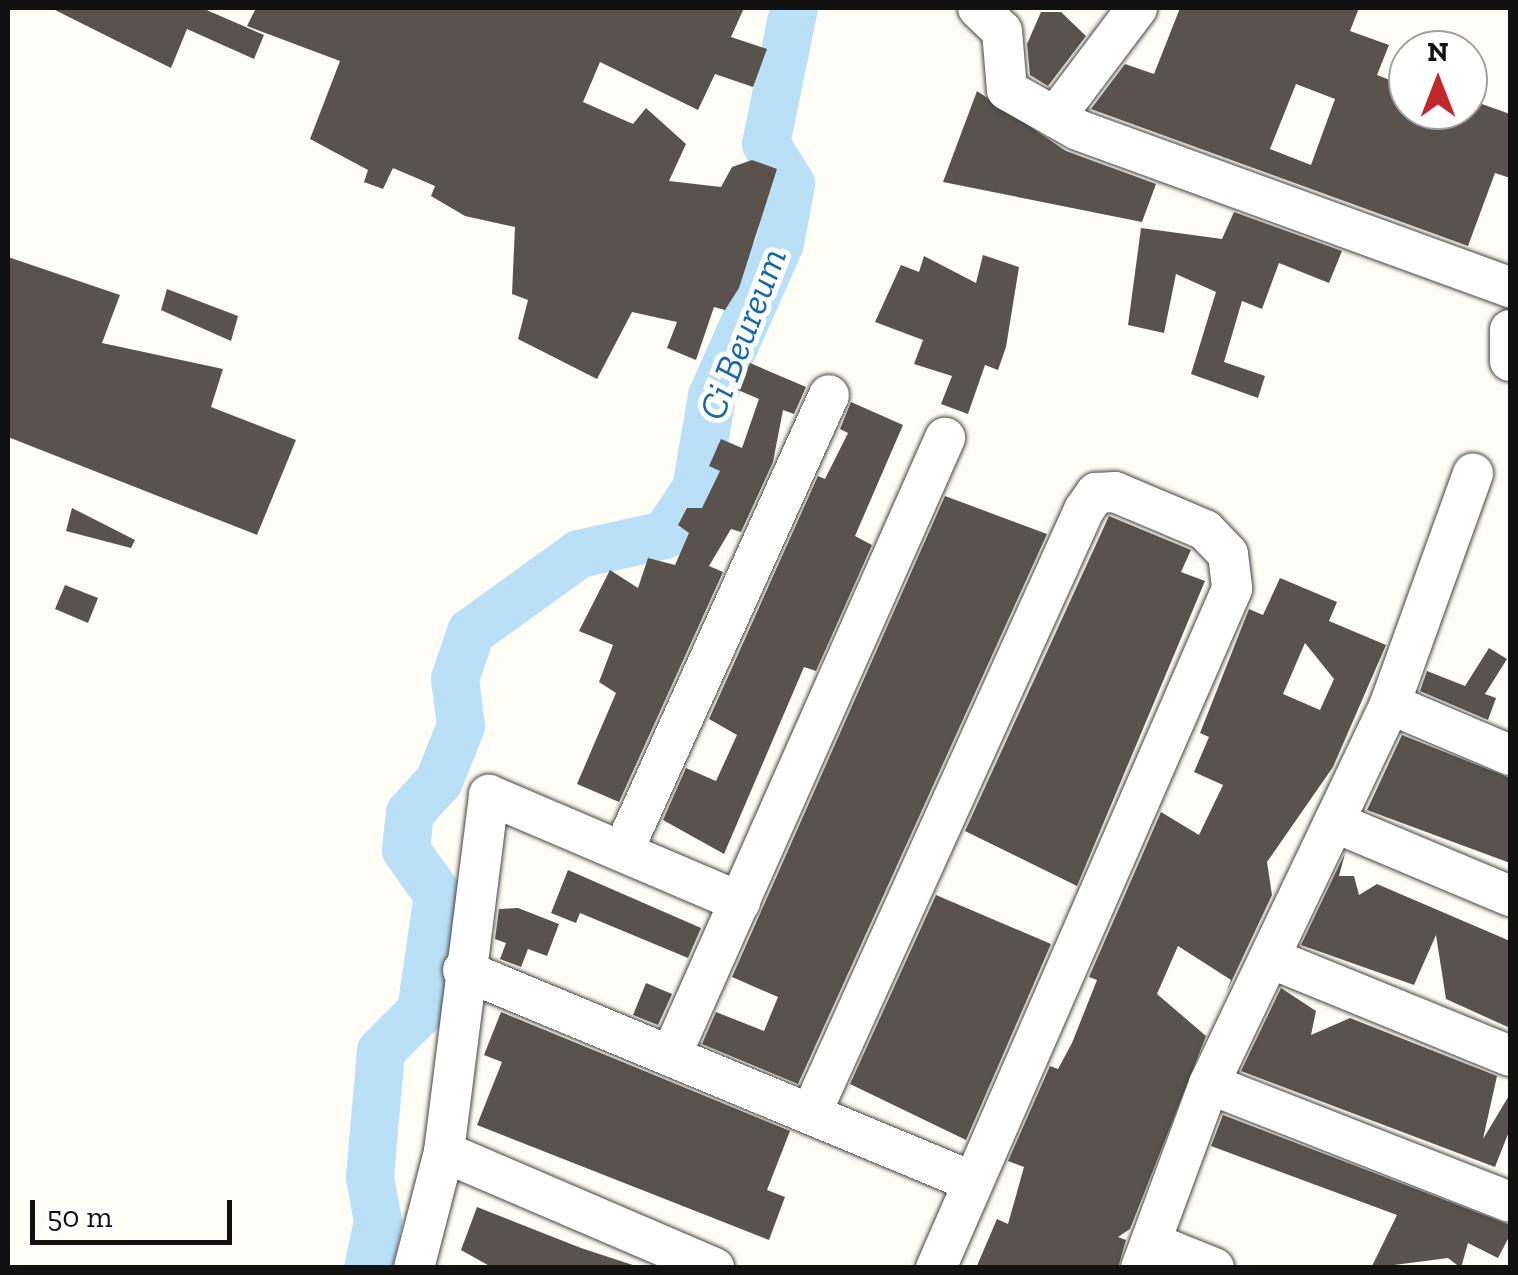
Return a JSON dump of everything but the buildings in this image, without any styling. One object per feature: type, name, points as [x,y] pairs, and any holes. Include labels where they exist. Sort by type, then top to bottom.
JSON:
[{"type":"street","points":[[1055,117],[1137,8]]},
{"type":"street","points":[[996,13],[1002,83],[1055,117],[1171,169],[1510,288]]},
{"type":"street","points":[[1510,330],[1510,361]]},
{"type":"street","points":[[623,851],[829,395]]},
{"type":"street","points":[[673,1051],[944,438]]},
{"type":"street","points":[[1214,1268],[1146,1255],[1209,1084],[1390,704],[1473,474]]},
{"type":"street","points":[[812,1111],[1084,510],[1104,490],[1205,530],[1228,554],[1232,590],[936,1268]]},
{"type":"street","points":[[1390,704],[1509,749]]},
{"type":"street","points":[[414,1268],[444,1152],[464,970],[490,795],[740,902]]},
{"type":"street","points":[[1334,822],[1510,896]]},
{"type":"street","points":[[1270,958],[1510,1056]]},
{"type":"street","points":[[464,970],[673,1051],[972,1180]]},
{"type":"street","points":[[1209,1084],[1510,1202]]},
{"type":"street","points":[[444,1152],[714,1268]]},
{"type":"waterway","name":"Ci Beureum","points":[[368,1268],[378,1222],[370,1177],[381,1051],[421,1011],[438,895],[406,850],[410,813],[439,781],[461,726],[455,679],[471,632],[579,554],[665,535],[696,489],[712,396],[780,243],[791,184],[766,144],[794,8]]}]
